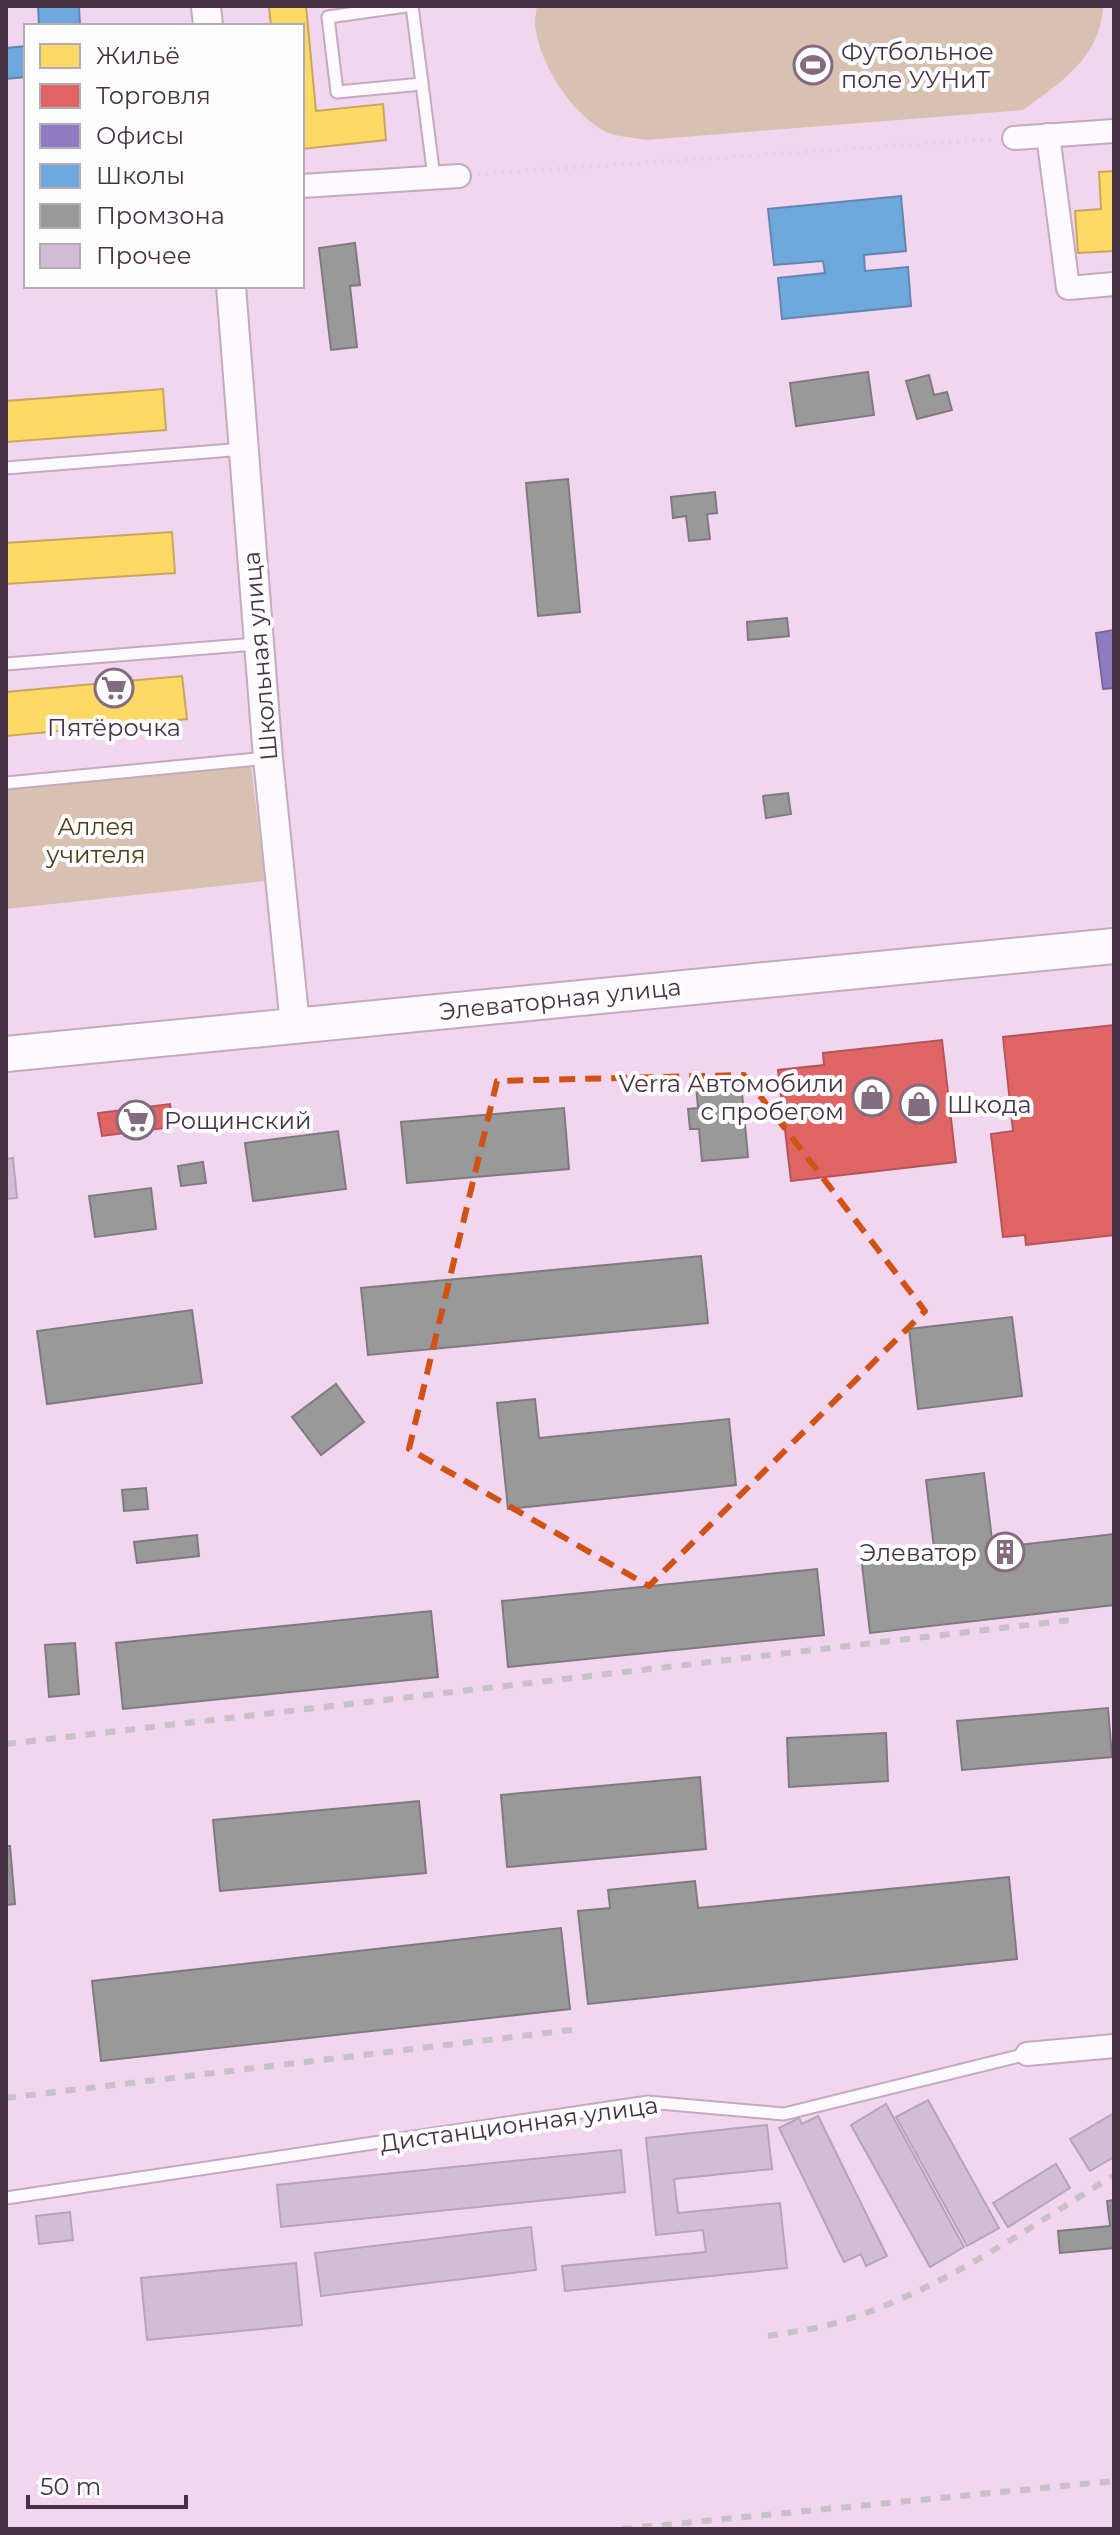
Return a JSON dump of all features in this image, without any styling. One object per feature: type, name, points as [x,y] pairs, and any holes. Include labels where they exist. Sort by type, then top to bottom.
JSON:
[{"type":"main road","name":"Элеваторная улица","points":[[6,1054],[1114,946]]},
{"type":"street","points":[[1014,138],[1114,131]]},
{"type":"street","points":[[1048,135],[1068,288],[1114,284]]},
{"type":"street","points":[[304,186],[459,176]]},
{"type":"street","name":"Школьная улица","points":[[231,288],[268,758],[295,1025]]},
{"type":"street","points":[[1027,2054],[1114,2046]]},
{"type":"lane","points":[[406,6],[328,17],[337,92],[422,84]]},
{"type":"lane","points":[[412,6],[434,177]]},
{"type":"lane","points":[[6,468],[244,449]]},
{"type":"lane","points":[[6,664],[259,644]]},
{"type":"lane","points":[[6,783],[268,758]]},
{"type":"lane","name":"Дистанционная улица","points":[[6,2198],[648,2102],[784,2114],[1027,2054]]},
{"type":"path","points":[[459,176],[1014,138]]},
{"type":"highlighted area","points":[[744,1075],[925,1311],[649,1586],[409,1449],[497,1081]]},
{"type":"green space","name":"Футбольное поле УУНиТ","points":[[537,6],[1103,6],[1101,24],[1087,54],[1064,79],[1023,110],[646,140],[602,130],[569,100],[551,73],[539,45],[535,25]]},
{"type":"green space","name":"Аллея учителя","points":[[251,764],[265,881],[6,909],[6,789]]},
{"type":"building: Жильё","points":[[269,6],[306,6],[316,111],[383,104],[386,140],[304,149],[304,24],[271,24]]},
{"type":"building: Жильё","points":[[1114,171],[1114,251],[1078,253],[1075,211],[1101,209],[1099,172]]},
{"type":"building: Жильё","points":[[163,389],[166,430],[6,442],[6,401]]},
{"type":"building: Жильё","points":[[172,532],[175,573],[6,584],[6,543]]},
{"type":"building: Жильё","points":[[182,676],[187,719],[6,736],[6,692]]},
{"type":"building: Торговля","points":[[1114,1025],[1114,1235],[1026,1245],[1025,1235],[1003,1237],[991,1134],[1013,1131],[1003,1037]]},
{"type":"building: Торговля","points":[[942,1040],[956,1162],[791,1181],[778,1070],[824,1065],[823,1053]]},
{"type":"building: Торговля","points":[[170,1104],[173,1127],[102,1136],[98,1113]]},
{"type":"building: Офисы","points":[[1114,630],[1114,688],[1103,689],[1096,633]]},
{"type":"building: Школы","points":[[38,6],[79,6],[80,24],[39,24]]},
{"type":"building: Школы","points":[[24,46],[24,77],[6,79],[6,48]]},
{"type":"building: Школы","points":[[901,196],[906,251],[864,255],[865,271],[908,267],[911,306],[782,319],[778,278],[825,273],[823,261],[774,265],[768,209]]},
{"type":"building: Промзона","points":[[355,243],[360,285],[350,286],[357,347],[331,350],[319,248]]},
{"type":"building: Промзона","points":[[868,372],[874,415],[796,426],[790,383]]},
{"type":"building: Промзона","points":[[929,375],[934,395],[947,392],[952,410],[917,419],[906,381]]},
{"type":"building: Промзона","points":[[568,479],[580,612],[538,616],[526,483]]},
{"type":"building: Промзона","points":[[715,492],[717,513],[707,514],[710,539],[689,541],[686,516],[673,518],[671,497]]},
{"type":"building: Промзона","points":[[787,618],[789,636],[748,640],[747,622]]},
{"type":"building: Промзона","points":[[788,793],[791,814],[766,818],[763,796]]},
{"type":"building: Промзона","points":[[741,1082],[748,1157],[702,1161],[699,1129],[690,1129],[688,1109],[698,1108],[696,1085]]},
{"type":"building: Промзона","points":[[564,1108],[569,1169],[407,1183],[401,1122]]},
{"type":"building: Промзона","points":[[338,1131],[346,1189],[253,1201],[245,1143]]},
{"type":"building: Промзона","points":[[203,1162],[206,1183],[181,1186],[178,1166]]},
{"type":"building: Промзона","points":[[151,1188],[156,1229],[95,1237],[89,1196]]},
{"type":"building: Промзона","points":[[701,1256],[708,1323],[368,1355],[361,1288]]},
{"type":"building: Промзона","points":[[192,1310],[202,1383],[47,1404],[37,1331]]},
{"type":"building: Промзона","points":[[1012,1317],[1022,1396],[918,1409],[909,1329]]},
{"type":"building: Промзона","points":[[336,1384],[364,1422],[321,1455],[292,1417]]},
{"type":"building: Промзона","points":[[535,1399],[539,1438],[729,1419],[736,1485],[508,1509],[497,1403]]},
{"type":"building: Промзона","name":"Элеватор","points":[[984,1473],[993,1548],[1114,1534],[1114,1605],[870,1633],[861,1556],[934,1548],[926,1480]]},
{"type":"building: Промзона","points":[[146,1488],[148,1509],[124,1511],[122,1490]]},
{"type":"building: Промзона","points":[[197,1535],[199,1556],[137,1563],[134,1542]]},
{"type":"building: Промзона","name":"Элеватор","points":[[817,1569],[824,1635],[508,1667],[502,1601]]},
{"type":"building: Промзона","points":[[431,1611],[438,1677],[123,1709],[116,1643]]},
{"type":"building: Промзона","points":[[75,1643],[79,1694],[49,1697],[45,1645]]},
{"type":"building: Промзона","points":[[1108,1708],[1112,1757],[962,1770],[957,1721]]},
{"type":"building: Промзона","points":[[886,1733],[888,1781],[789,1787],[787,1738]]},
{"type":"building: Промзона","points":[[700,1777],[706,1849],[507,1867],[501,1795]]},
{"type":"building: Промзона","points":[[419,1801],[426,1873],[220,1891],[213,1820]]},
{"type":"building: Промзона","points":[[6,1846],[10,1846],[15,1904],[6,1905]]},
{"type":"building: Промзона","points":[[1009,1877],[1017,1959],[588,2004],[578,1911],[610,1908],[608,1890],[695,1881],[698,1908]]},
{"type":"building: Промзона","points":[[561,1928],[570,2009],[101,2061],[92,1981]]},
{"type":"building: Промзона","points":[[1114,2200],[1114,2248],[1060,2253],[1058,2231],[1110,2226],[1107,2201]]},
{"type":"building: Прочее","points":[[13,1158],[17,1198],[6,1199],[6,1159]]},
{"type":"building: Прочее","points":[[928,2100],[999,2228],[967,2246],[896,2117]]},
{"type":"building: Прочее","points":[[886,2104],[964,2247],[930,2267],[851,2125]]},
{"type":"building: Прочее","points":[[1114,2113],[1114,2157],[1090,2171],[1070,2139]]},
{"type":"building: Прочее","points":[[818,2116],[887,2256],[866,2266],[861,2254],[844,2262],[779,2128],[799,2118],[802,2124]]},
{"type":"building: Прочее","points":[[767,2125],[772,2169],[674,2179],[678,2213],[780,2203],[787,2268],[565,2291],[562,2266],[706,2252],[703,2230],[656,2235],[646,2138]]},
{"type":"building: Прочее","points":[[621,2150],[625,2192],[281,2227],[277,2185]]},
{"type":"building: Прочее","points":[[1056,2164],[1070,2188],[1008,2227],[993,2203]]},
{"type":"building: Прочее","points":[[70,2212],[73,2240],[39,2244],[36,2216]]},
{"type":"building: Прочее","points":[[531,2227],[536,2270],[321,2296],[315,2253]]},
{"type":"building: Прочее","points":[[296,2263],[302,2325],[147,2340],[141,2278]]},
{"type":"railway","points":[[6,1744],[1071,1620]]},
{"type":"railway","points":[[6,2098],[579,2029]]},
{"type":"railway","points":[[768,2336],[816,2328],[895,2302],[971,2264],[1114,2175]]},
{"type":"railway","points":[[622,2529],[1114,2481]]},
{"type":"place","name":"Футбольное поле УУНиТ","points":[[813,65]]},
{"type":"place","name":"Пятёрочка","points":[[114,688]]},
{"type":"place","name":"Verra Автомобили с пробегом","points":[[872,1097]]},
{"type":"place","name":"Шкода","points":[[919,1104]]},
{"type":"place","name":"Рощинский","points":[[136,1120]]},
{"type":"place","name":"Элеватор","points":[[1005,1552]]}]
